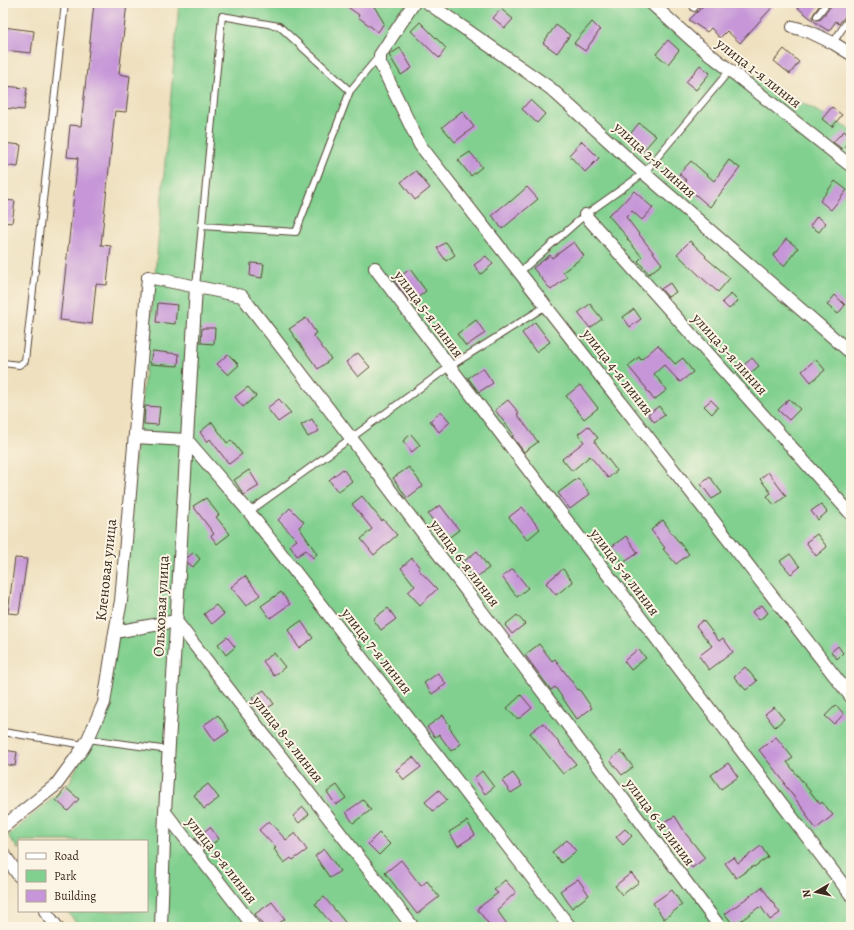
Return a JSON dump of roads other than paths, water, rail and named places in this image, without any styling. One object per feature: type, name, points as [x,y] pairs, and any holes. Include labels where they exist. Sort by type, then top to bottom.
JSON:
[{"type":"street","points":[[380,55],[414,3]]},
{"type":"street","name":"улица 2-я линия","points":[[428,3],[550,88],[644,173],[851,353]]},
{"type":"street","name":"улица 1-я линия","points":[[650,3],[693,41],[851,166]]},
{"type":"street","points":[[793,27],[810,32],[851,54]]},
{"type":"street","name":"улица 4-я линия","points":[[380,55],[380,63],[420,145],[851,697]]},
{"type":"street","name":"улица 3-я линия","points":[[584,215],[851,514]]},
{"type":"street","name":"улица 5-я линия","points":[[375,268],[851,895]]},
{"type":"street","name":"улица 6-я линия","points":[[148,277],[242,296],[720,927]]},
{"type":"street","name":"Кленовая улица","points":[[3,827],[56,785],[86,742],[104,703],[120,601],[148,277]]},
{"type":"street","name":"Ольховая улица","points":[[161,927],[165,812],[196,287]]},
{"type":"street","points":[[135,436],[187,440]]},
{"type":"street","name":"улица 7-я линия","points":[[187,440],[249,512],[570,927]]},
{"type":"street","points":[[115,632],[176,621]]},
{"type":"street","name":"улица 8-я линия","points":[[176,621],[413,927]]},
{"type":"street","name":"улица 9-я линия","points":[[165,812],[254,927]]},
{"type":"street","points":[[3,853],[18,875]]},
{"type":"street","points":[[46,912],[57,927]]},
{"type":"lane","points":[[3,363],[19,365],[25,361],[65,3]]},
{"type":"lane","points":[[817,16],[827,3]]},
{"type":"lane","points":[[196,287],[222,16],[279,26],[350,91]]},
{"type":"lane","points":[[833,43],[851,16]]},
{"type":"lane","points":[[202,226],[296,232],[350,91],[380,55]]},
{"type":"lane","points":[[520,272],[584,215],[644,173],[730,70]]},
{"type":"lane","points":[[249,512],[449,367],[546,306]]},
{"type":"lane","points":[[3,732],[169,750]]}]
